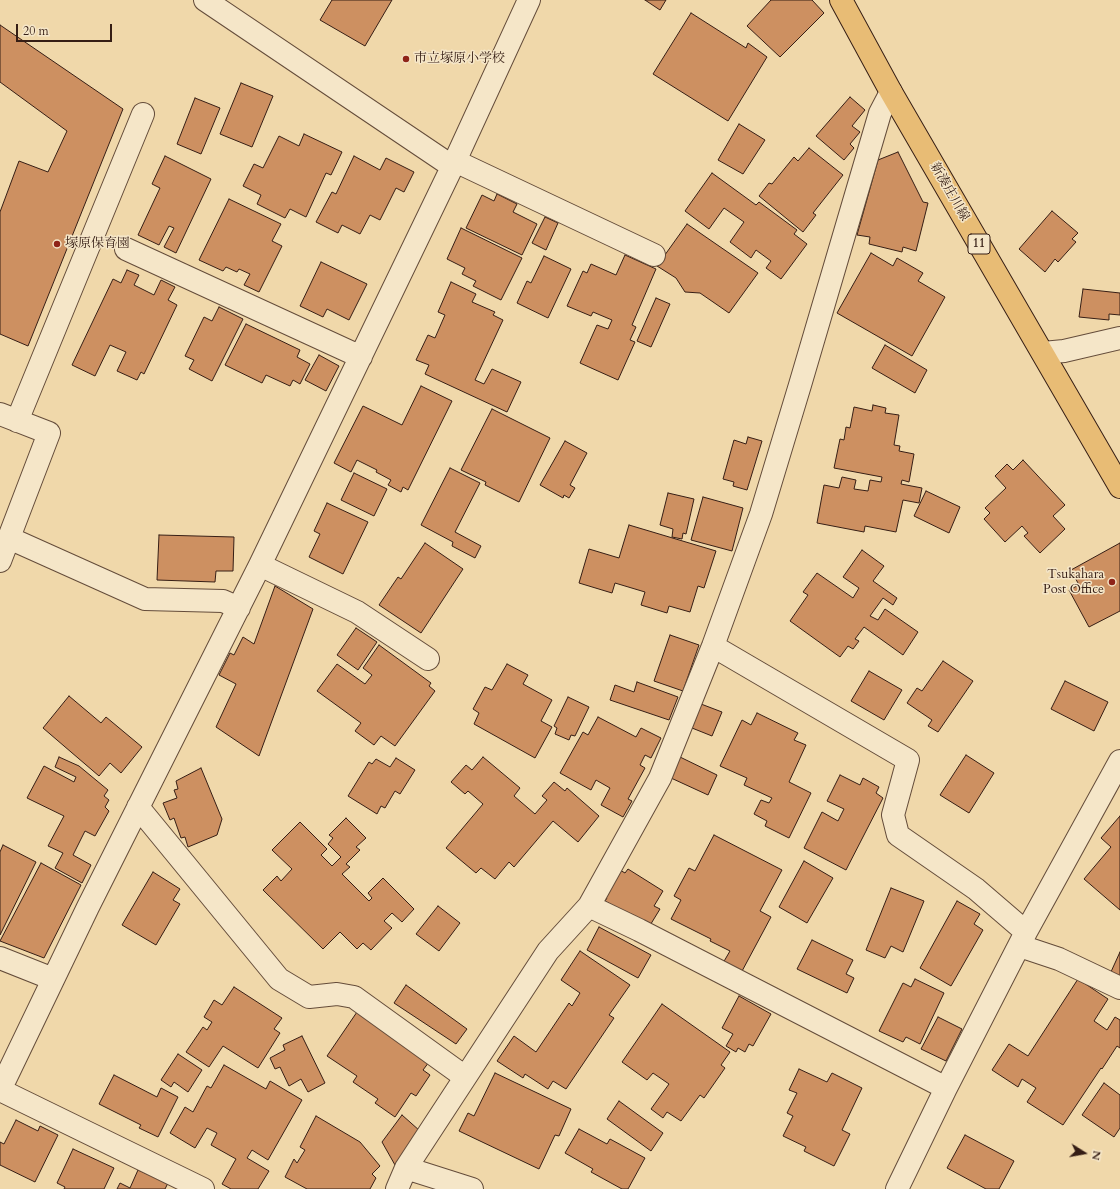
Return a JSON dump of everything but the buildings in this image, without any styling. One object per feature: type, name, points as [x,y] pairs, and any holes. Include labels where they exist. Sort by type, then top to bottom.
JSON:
[{"type":"main road","name":"新湊庄川線","points":[[841,0],[891,92],[1120,487]]},
{"type":"street","points":[[205,0],[454,164],[654,255]]},
{"type":"street","points":[[203,1189],[0,1090],[53,979],[239,608],[361,357],[454,164],[529,0]]},
{"type":"street","points":[[397,1189],[406,1168],[548,951],[589,906],[660,778],[713,646],[761,514],[805,370],[880,113],[891,92]]},
{"type":"street","points":[[0,561],[49,433],[9,417],[143,114]]},
{"type":"street","points":[[126,249],[361,357]]},
{"type":"street","points":[[1043,354],[1064,351],[1120,338]]},
{"type":"street","points":[[9,538],[145,599],[223,601],[239,608]]},
{"type":"street","points":[[260,565],[357,612],[428,658]]},
{"type":"street","points":[[713,646],[908,760],[893,815],[898,835],[976,889],[1023,939],[1059,959],[1120,988]]},
{"type":"street","points":[[897,1189],[946,1088],[1023,939],[1120,761]]},
{"type":"street","points":[[138,807],[280,979],[309,997],[337,994],[354,997],[465,1077]]},
{"type":"street","points":[[589,906],[639,930],[946,1088]]},
{"type":"street","points":[[0,958],[53,979]]},
{"type":"street","points":[[406,1168],[472,1189]]},
{"type":"place","name":"市立塚原小学校","points":[[406,59]]},
{"type":"place","name":"塚原保育園","points":[[57,244]]},
{"type":"place","name":"Tsukahara Post Office","points":[[1112,582]]}]
